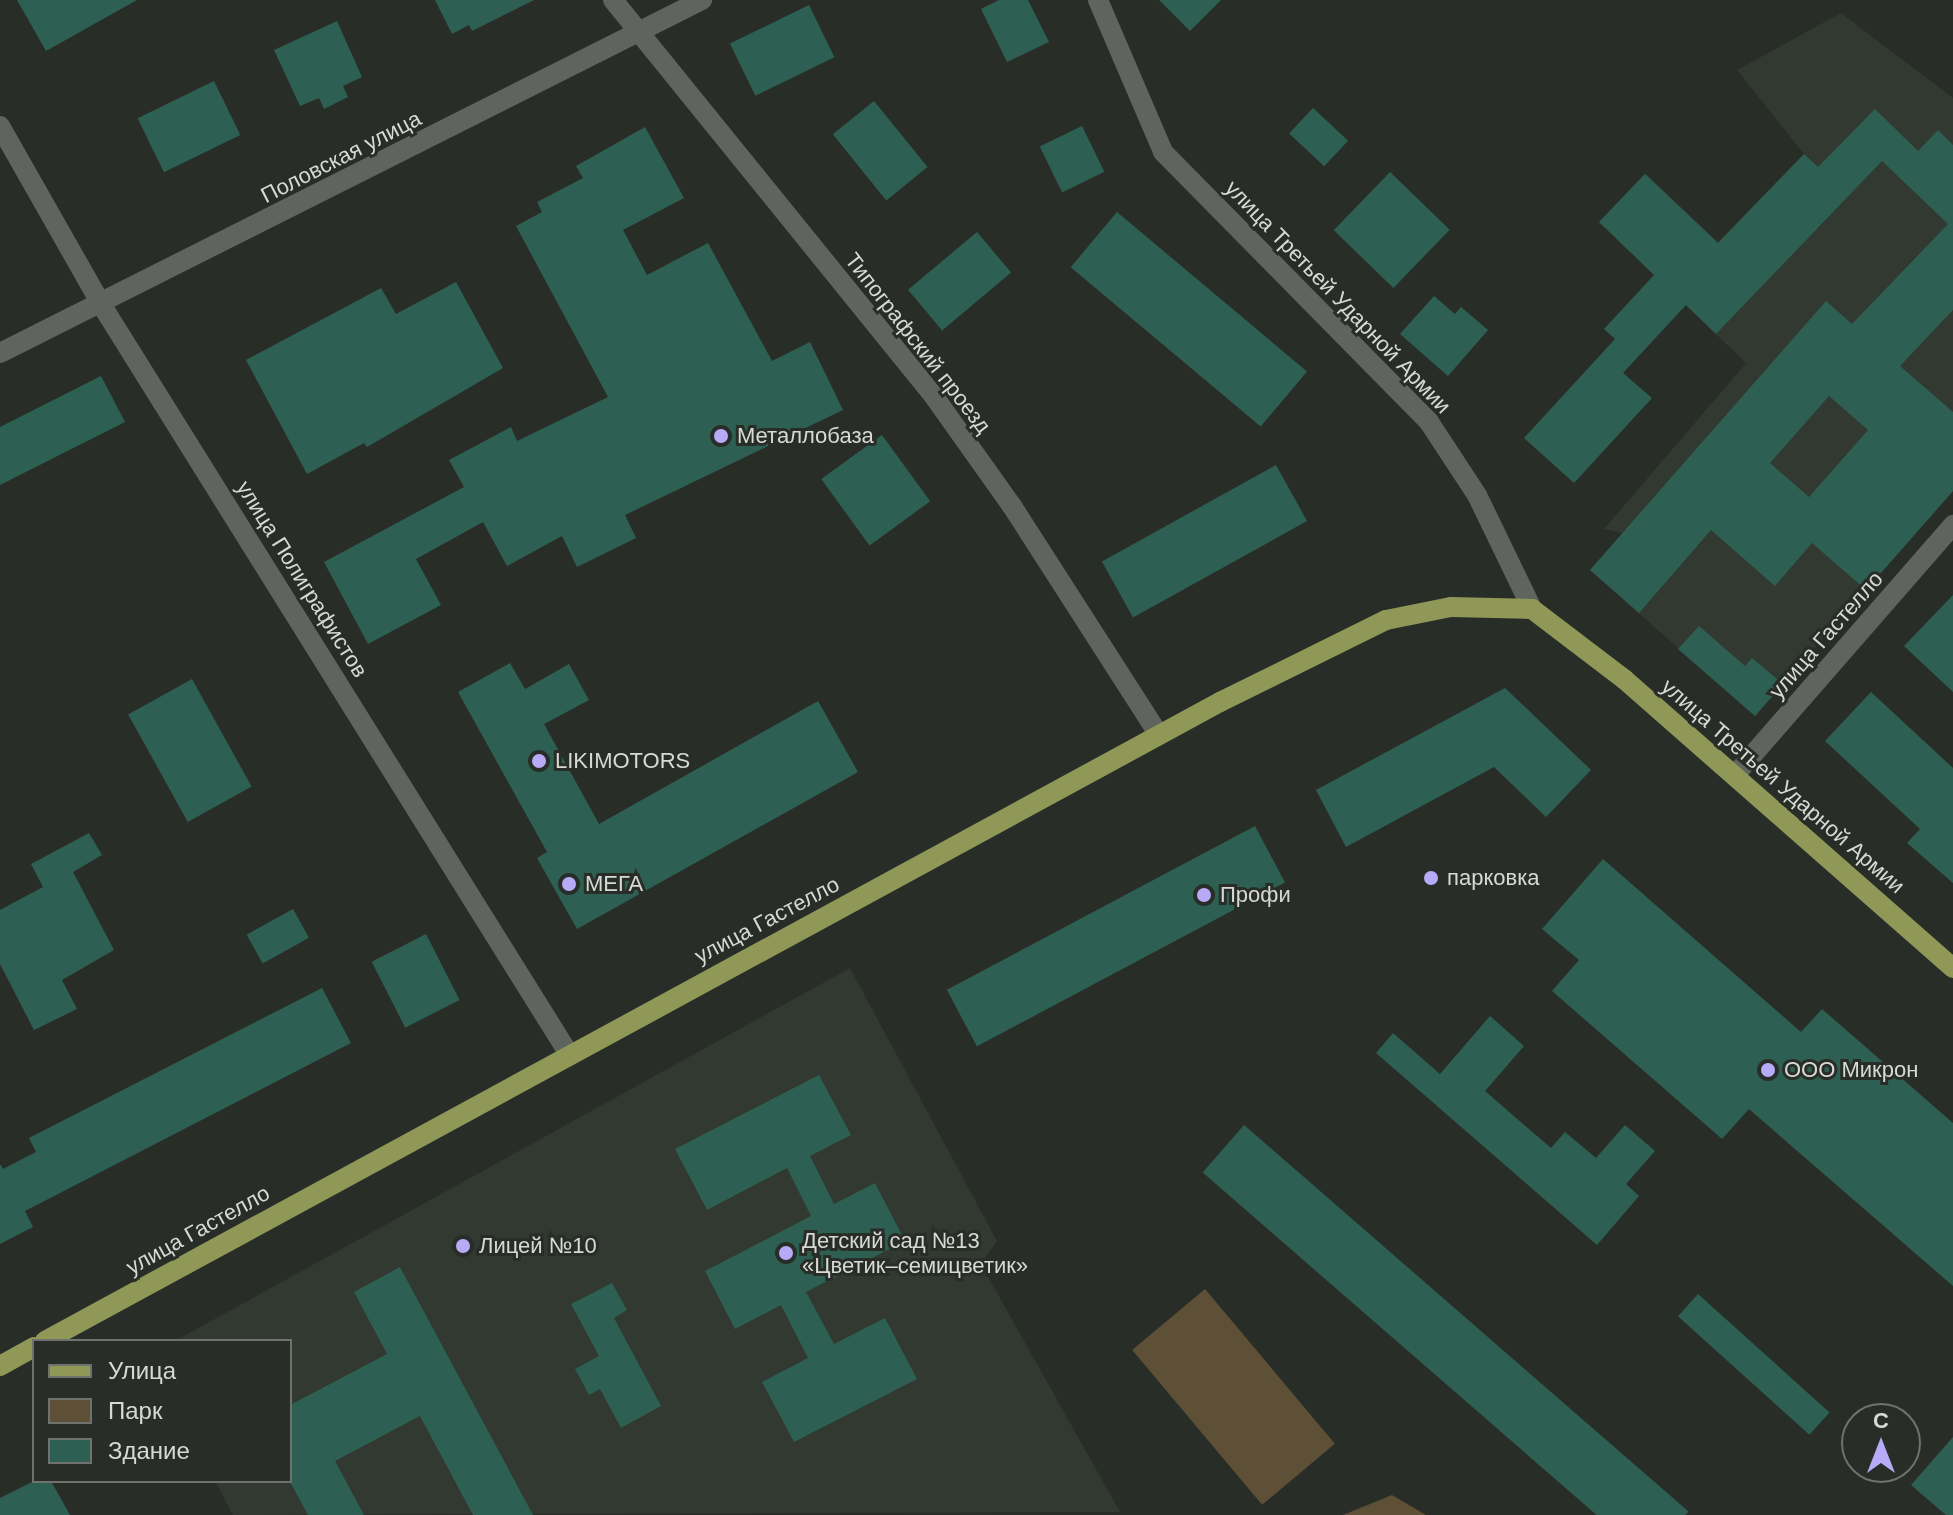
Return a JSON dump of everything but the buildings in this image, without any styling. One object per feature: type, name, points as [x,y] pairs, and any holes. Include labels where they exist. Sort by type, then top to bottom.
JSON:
[{"type":"main road","name":"улица Гастелло","points":[[49,1339],[1159,735],[1386,620],[1451,607],[1532,609]]},
{"type":"main road","name":"улица Третьей Ударной Армии","points":[[1532,609],[1624,679],[1953,968]]},
{"type":"main road","points":[[0,1366],[32,1348]]},
{"type":"street","name":"Типографский проезд","points":[[613,0],[638,35],[933,395],[1012,506],[1159,735]]},
{"type":"street","name":"Половская улица","points":[[0,353],[638,35],[702,0]]},
{"type":"street","name":"улица Третьей Ударной Армии","points":[[1098,0],[1163,152],[1429,422],[1477,495],[1532,609]]},
{"type":"street","name":"улица Полиграфистов","points":[[0,126],[101,304],[569,1054]]},
{"type":"street","name":"улица Гастелло","points":[[1735,775],[1953,525]]},
{"type":"shaded area","points":[[1841,13],[1953,98],[1953,491],[1755,716],[1590,570],[1623,533],[1604,529],[1746,363],[1599,222],[1645,173],[1718,242],[1804,154],[1737,70]]},
{"type":"shaded area","name":"Детский сад №13 «Цветик–семицветик»","points":[[850,968],[997,1241],[981,1264],[1120,1512],[233,1515],[216,1483],[292,1483],[292,1339],[179,1339]]},
{"type":"green space","points":[[1205,1289],[1335,1444],[1262,1505],[1132,1350]]},
{"type":"green space","points":[[1392,1495],[1426,1515],[1343,1515]]},
{"type":"place","name":"Металлобаза","points":[[721,436]]},
{"type":"place","name":"LIKIMOTORS","points":[[539,761]]},
{"type":"place","name":"парковка","points":[[1431,878]]},
{"type":"place","name":"МЕГА","points":[[569,884]]},
{"type":"place","name":"Профи","points":[[1204,895]]},
{"type":"place","name":"ООО Микрон","points":[[1768,1070]]},
{"type":"place","name":"Лицей №10","points":[[463,1246]]},
{"type":"place","name":"Детский сад №13 «Цветик–семицветик»","points":[[786,1253]]}]
